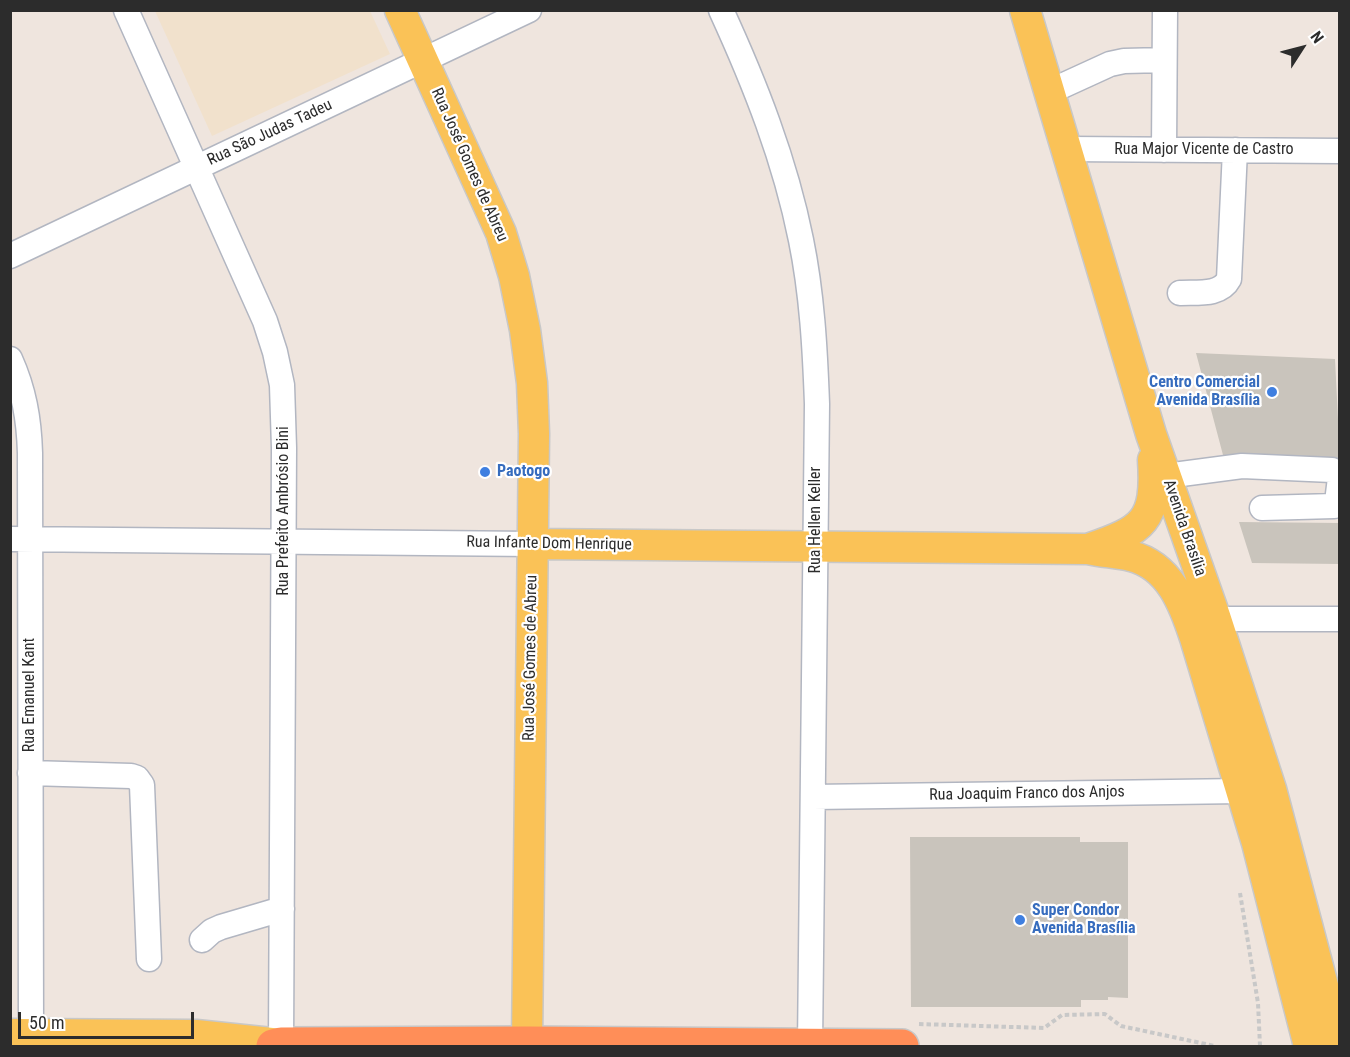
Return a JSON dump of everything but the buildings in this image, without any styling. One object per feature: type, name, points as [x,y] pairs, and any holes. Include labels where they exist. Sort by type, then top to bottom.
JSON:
[{"type":"highway","points":[[277,1045],[811,1046],[909,1035]]},
{"type":"main road","name":"Rua José Gomes de Abreu","points":[[400,10],[501,233],[514,276],[525,330],[532,383],[534,434],[528,1045]]},
{"type":"main road","name":"Avenida Brasília","points":[[1025,10],[1151,434],[1216,619],[1271,842],[1309,1047]]},
{"type":"main road","name":"Rua Infante Dom Henrique","points":[[1088,549],[1136,529],[1151,508],[1154,487],[1151,434]]},
{"type":"main road","name":"Rua Infante Dom Henrique","points":[[533,544],[1088,549],[1133,557],[1155,567],[1174,587],[1185,609]]},
{"type":"main road","name":"Avenida Brasília","points":[[1185,609],[1242,791],[1271,842],[1339,1047]]},
{"type":"main road","points":[[21,1034],[196,1035],[277,1045]]},
{"type":"street","name":"Rua Prefeito Ambrósio Bini","points":[[126,10],[252,290],[275,352],[282,385],[284,417],[282,909],[277,1045]]},
{"type":"street","name":"Rua São Judas Tadeu","points":[[10,256],[529,10]]},
{"type":"street","name":"Rua Hellen Keller","points":[[721,10],[758,97],[783,168],[801,240],[812,305],[816,360],[816,547],[811,1046]]},
{"type":"street","points":[[1164,150],[1165,10]]},
{"type":"street","points":[[1050,91],[1110,64],[1164,60]]},
{"type":"street","name":"Rua Major Vicente de Castro","points":[[1068,149],[1340,151]]},
{"type":"street","points":[[1180,293],[1218,290],[1229,279],[1235,150]]},
{"type":"street","name":"Rua Emanuel Kant","points":[[10,359],[24,395],[29,423],[21,539],[30,773],[21,1034]]},
{"type":"street","points":[[1166,476],[1242,466],[1332,470],[1340,478],[1337,502],[1334,506],[1262,508]]},
{"type":"street","name":"Rua Infante Dom Henrique","points":[[21,539],[533,544]]},
{"type":"street","points":[[1216,619],[1340,619]]},
{"type":"street","points":[[30,773],[130,776],[137,778],[142,785],[149,959]]},
{"type":"street","name":"Rua Joaquim Franco dos Anjos","points":[[813,797],[1242,791]]},
{"type":"street","points":[[202,940],[221,927],[282,909]]},
{"type":"path","points":[[1239,886],[1258,1003],[1260,1047]]},
{"type":"path","points":[[909,1035],[1044,1028],[1062,1015],[1104,1014],[1121,1026],[1215,1047]]},
{"type":"shaded area","points":[[155,11],[370,11],[390,54],[212,136]]},
{"type":"place","name":"Centro Comercial Avenida Brasília","points":[[1272,392]]},
{"type":"place","name":"Paotogo","points":[[485,472]]},
{"type":"place","name":"Super Condor Avenida Brasília","points":[[1020,920]]}]
